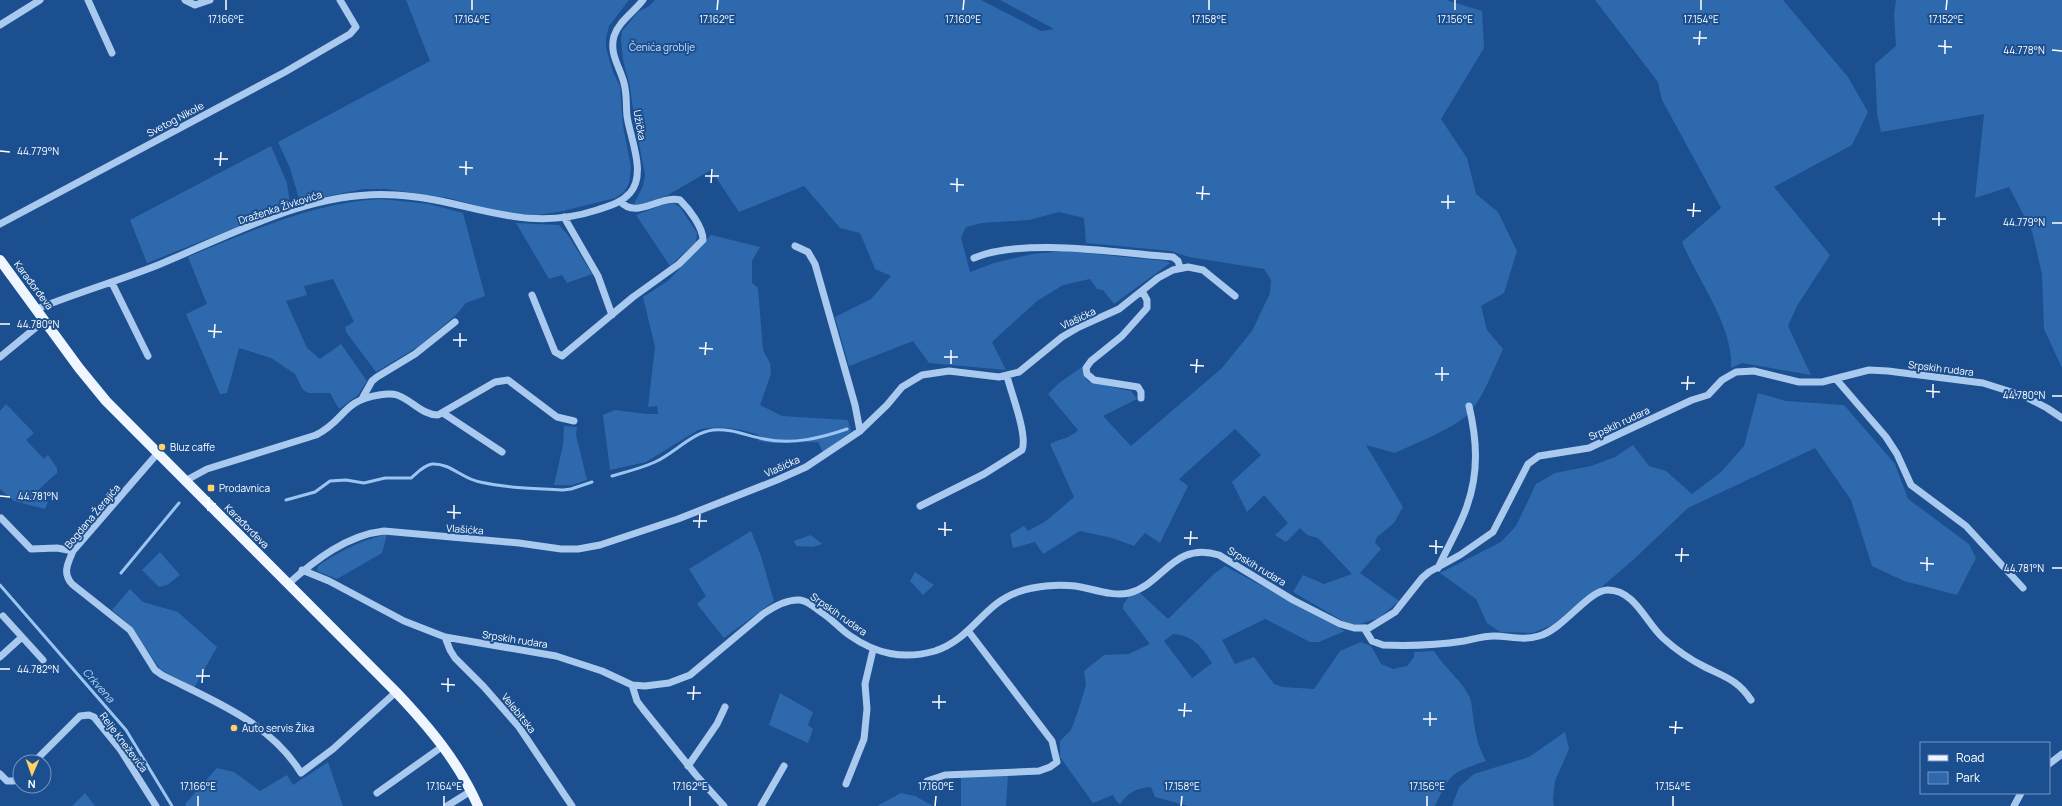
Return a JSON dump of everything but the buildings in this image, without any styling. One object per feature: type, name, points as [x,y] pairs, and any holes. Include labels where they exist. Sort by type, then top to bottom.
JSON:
[{"type":"main road","name":"Karađorđeva","points":[[0,260],[79,368],[106,401],[157,454],[396,692],[444,746],[457,765],[478,806]]},
{"type":"street","points":[[0,24],[40,0]]},
{"type":"street","points":[[88,0],[112,53]]},
{"type":"street","points":[[184,0],[195,5],[210,0]]},
{"type":"street","name":"Svetog Nikole","points":[[0,224],[285,72],[339,41],[356,27],[340,0]]},
{"type":"street","name":"Užička","points":[[564,217],[591,212],[620,201],[634,188],[637,170],[628,119],[624,84],[613,55],[612,46],[616,30],[643,0]]},
{"type":"street","name":"Draženka Živkovića","points":[[36,309],[112,283],[284,214],[320,203],[357,195],[396,195],[423,198],[521,219],[564,217]]},
{"type":"street","points":[[532,295],[553,347],[559,356],[566,355],[612,315],[679,264],[703,240],[701,232],[687,207],[680,200],[666,199],[633,210],[624,207],[620,201]]},
{"type":"street","points":[[564,217],[598,276],[612,315]]},
{"type":"street","points":[[795,246],[808,252],[815,264],[855,405],[860,431]]},
{"type":"street","points":[[974,258],[992,252],[1011,249],[1072,249],[1173,258],[1178,261],[1180,268]]},
{"type":"street","name":"Vlašićka","points":[[288,584],[302,570],[334,549],[359,538],[384,531],[519,543],[561,549],[590,548],[678,519],[777,480],[822,458],[860,431],[887,405],[902,387],[922,374],[949,372],[1007,376],[1024,368],[1053,343],[1069,332],[1119,309],[1166,273],[1180,268],[1203,270],[1235,296]]},
{"type":"street","points":[[112,283],[148,356]]},
{"type":"street","points":[[1141,398],[1141,392],[1138,387],[1094,380],[1087,374],[1086,368],[1091,361],[1122,336],[1147,308],[1147,300],[1142,291]]},
{"type":"street","points":[[0,357],[45,320]]},
{"type":"street","points":[[363,398],[372,381],[415,354],[455,322]]},
{"type":"street","name":"Srpskih rudara","points":[[302,570],[328,581],[404,621],[445,637],[556,656],[582,663],[632,685],[653,686],[690,675],[763,614],[774,607],[793,601],[807,602],[848,634],[873,650],[905,655],[924,653],[937,650],[969,632],[995,604],[1018,592],[1057,586],[1074,586],[1127,594],[1140,588],[1168,565],[1191,553],[1209,552],[1219,555],[1293,600],[1340,624],[1369,628],[1390,616],[1400,608],[1422,578],[1460,555],[1493,532],[1528,464],[1539,456],[1589,448],[1692,400],[1708,395],[1722,380],[1736,372],[1754,371],[1799,382],[1822,382],[1869,370],[1983,383],[2024,396],[2062,418]]},
{"type":"street","points":[[920,506],[984,474],[1022,450],[1023,442],[1021,428],[1007,376]]},
{"type":"street","points":[[1836,379],[1886,437],[1897,454],[1911,486],[1966,526],[2024,588]]},
{"type":"street","points":[[185,481],[207,469],[316,435],[332,426],[350,405],[363,398],[396,394],[428,414],[438,415],[495,382],[508,380],[526,392],[557,417],[574,420]]},
{"type":"street","points":[[1438,568],[1468,506],[1476,465],[1476,436],[1469,406]]},
{"type":"street","points":[[443,413],[502,452]]},
{"type":"street","name":"Bogdana Žerajića","points":[[157,454],[73,551],[66,568],[69,581],[130,630],[155,670],[162,676],[231,710],[259,728],[284,749],[301,773],[333,749],[396,692]]},
{"type":"street","points":[[1,518],[31,549],[57,548],[73,551]]},
{"type":"street","points":[[1364,628],[1372,641],[1383,645],[1465,641],[1494,636],[1531,638],[1550,633],[1558,628],[1598,592],[1612,590],[1619,592],[1637,605],[1662,638],[1704,667],[1741,686],[1751,700]]},
{"type":"street","points":[[3,616],[43,660]]},
{"type":"street","points":[[927,781],[945,775],[1038,771],[1050,767],[1057,762],[1052,741],[969,632]]},
{"type":"street","name":"Velebitska","points":[[445,637],[455,658],[484,687],[519,727],[572,806]]},
{"type":"street","points":[[0,657],[22,638]]},
{"type":"street","points":[[846,784],[864,739],[867,709],[865,684],[873,650]]},
{"type":"street","points":[[632,685],[637,701],[688,766],[724,806]]},
{"type":"street","points":[[688,766],[717,724],[724,707]]},
{"type":"street","name":"Relje Kneževića","points":[[42,754],[80,716],[89,714],[94,717],[120,749],[156,806]]},
{"type":"street","points":[[376,793],[444,746]]},
{"type":"street","points":[[2050,763],[2062,754]]},
{"type":"street","points":[[761,806],[784,766]]},
{"type":"street","points":[[0,774],[7,781],[12,781]]},
{"type":"street","points":[[447,806],[471,790]]},
{"type":"street","points":[[2014,806],[2020,794]]},
{"type":"green space","points":[[406,0],[629,0],[609,26],[606,38],[606,48],[613,72],[620,86],[623,126],[631,167],[629,183],[624,192],[615,198],[563,211],[538,215],[505,213],[449,198],[386,189],[363,189],[300,202],[290,168],[278,142],[430,61]]},
{"type":"green space","name":"Čenića groblje","points":[[655,0],[981,0],[1041,31],[1054,29],[1000,0],[1446,0],[1482,11],[1484,48],[1441,119],[1467,158],[1476,194],[1498,212],[1517,251],[1504,293],[1481,306],[1487,330],[1503,349],[1479,400],[1474,407],[1454,425],[1395,453],[1366,445],[1403,507],[1394,523],[1377,537],[1375,543],[1381,549],[1360,573],[1399,601],[1379,618],[1360,624],[1348,624],[1293,592],[1303,575],[1324,584],[1352,574],[1318,538],[1307,535],[1300,528],[1286,542],[1275,535],[1288,523],[1264,495],[1247,512],[1232,482],[1261,455],[1235,429],[1179,479],[1188,486],[1160,543],[1145,533],[1134,546],[1112,538],[1080,531],[1043,554],[1035,542],[1013,548],[1010,534],[1024,526],[1028,531],[1046,521],[1074,497],[1050,444],[1068,437],[1078,430],[1048,394],[1059,383],[1085,365],[1084,375],[1089,382],[1131,391],[1137,399],[1103,416],[1131,446],[1222,368],[1252,331],[1270,293],[1271,280],[1264,269],[1189,257],[1171,251],[1086,243],[1084,218],[1059,212],[1029,220],[982,223],[966,227],[961,238],[970,272],[994,263],[1032,254],[1064,251],[1166,261],[1170,263],[1114,304],[1103,290],[1097,289],[1090,279],[1063,285],[1037,301],[992,342],[1006,370],[929,363],[913,341],[849,366],[835,317],[871,299],[891,276],[875,269],[860,233],[840,228],[804,186],[739,212],[711,170],[668,195],[640,205],[634,204],[643,186],[645,175],[630,87],[623,60],[621,39],[622,31],[639,11],[648,7]]},
{"type":"green space","points":[[1595,0],[1783,0],[1848,77],[1868,112],[1852,145],[1774,187],[1830,255],[1797,306],[1788,326],[1811,375],[1742,363],[1731,368],[1727,336],[1721,320],[1682,242],[1721,208],[1662,100],[1658,82]]},
{"type":"green space","points":[[1896,0],[2062,0],[2062,368],[2044,329],[2042,274],[2032,231],[2009,187],[1975,198],[1984,114],[1881,132],[1877,113],[1875,64],[1896,46],[1894,14]]},
{"type":"green space","points":[[271,146],[287,183],[290,204],[287,207],[147,263],[130,220]]},
{"type":"green space","points":[[381,199],[429,204],[463,213],[485,296],[466,303],[456,315],[419,346],[376,372],[346,332],[345,327],[354,322],[333,279],[304,286],[307,295],[286,301],[307,348],[320,359],[341,344],[367,381],[358,395],[339,409],[330,393],[309,393],[303,390],[295,374],[271,358],[239,348],[227,393],[220,394],[186,314],[207,304],[188,257],[258,228],[307,212],[356,201]]},
{"type":"green space","points":[[673,203],[680,207],[697,233],[696,242],[670,266],[636,215],[665,204]]},
{"type":"green space","points":[[516,223],[559,225],[568,235],[592,274],[567,283],[562,275],[549,279]]},
{"type":"green space","points":[[711,235],[760,247],[752,261],[752,283],[758,288],[763,350],[770,363],[771,374],[760,405],[782,416],[848,420],[851,432],[823,452],[818,442],[771,443],[759,441],[759,435],[743,431],[728,428],[706,428],[698,430],[646,462],[610,470],[603,415],[615,410],[658,414],[657,406],[648,407],[655,347],[643,297],[668,281]]},
{"type":"green space","points":[[1758,393],[1786,401],[1844,405],[1895,464],[1908,499],[1969,544],[1976,558],[1957,595],[1904,581],[1872,566],[1851,500],[1815,448],[1688,508],[1633,560],[1561,622],[1532,633],[1500,632],[1487,623],[1476,599],[1440,573],[1501,542],[1516,526],[1536,484],[1555,473],[1591,466],[1615,457],[1633,445],[1649,466],[1666,471],[1692,494],[1721,472],[1744,446]]},
{"type":"green space","points":[[6,404],[34,433],[26,440],[44,459],[48,455],[57,468],[57,473],[36,492],[48,502],[45,509],[14,501],[0,489],[0,411]]},
{"type":"green space","points":[[564,426],[577,427],[576,435],[587,480],[572,485],[554,485],[563,445]]},
{"type":"green space","points":[[751,531],[761,556],[774,601],[724,638],[697,604],[706,596],[689,569]]},
{"type":"green space","points":[[387,534],[382,553],[337,579],[317,571],[318,566],[335,555],[359,543]]},
{"type":"green space","points":[[811,535],[822,544],[813,547],[796,546],[794,541]]},
{"type":"green space","points":[[160,552],[180,575],[167,585],[159,587],[142,570]]},
{"type":"green space","points":[[1225,566],[1345,631],[1319,642],[1310,642],[1265,619],[1222,640],[1235,664],[1254,657],[1274,684],[1283,687],[1314,689],[1340,651],[1361,642],[1371,646],[1381,664],[1393,669],[1407,666],[1414,657],[1414,652],[1434,651],[1462,685],[1470,698],[1477,739],[1486,761],[1453,775],[1445,786],[1435,806],[1188,806],[1155,797],[1151,787],[1133,791],[1120,804],[1113,795],[1093,803],[1060,757],[1060,741],[1071,730],[1086,685],[1084,671],[1104,655],[1129,654],[1150,644],[1123,609],[1123,605],[1129,596],[1140,593],[1168,619],[1215,573]],"holes":[[[1173,634],[1180,635],[1196,643],[1212,663],[1192,678],[1164,641]]]},
{"type":"green space","points":[[915,572],[934,585],[923,595],[910,581]]},
{"type":"green space","points":[[130,589],[143,602],[178,612],[217,647],[194,688],[160,669],[129,624],[112,610]]},
{"type":"green space","points":[[780,693],[813,712],[808,725],[813,729],[808,743],[769,725]]},
{"type":"green space","points":[[1565,732],[1569,749],[1555,781],[1553,798],[1554,806],[1452,806],[1459,787],[1474,774],[1529,757]]},
{"type":"green space","points":[[328,762],[343,806],[186,806],[185,804],[217,768],[234,772],[260,791],[287,775],[293,785]]},
{"type":"green space","points":[[1008,775],[1006,806],[961,806],[961,776]]},
{"type":"green space","points":[[85,793],[95,806],[72,806]]},
{"type":"green space","points":[[901,793],[915,796],[933,806],[877,806]]},
{"type":"waterway","points":[[612,476],[655,462],[697,435],[713,430],[726,430],[775,441],[796,441],[817,438],[847,429]]},
{"type":"waterway","points":[[286,500],[315,492],[330,481],[346,480],[364,483],[385,478],[411,478],[423,468],[432,464],[439,464],[451,468],[474,480],[511,487],[563,490],[592,482]]},
{"type":"waterway","points":[[121,573],[179,503]]},
{"type":"waterway","name":"Crkvena","points":[[0,585],[126,730],[172,806]]},
{"type":"place","name":"Bluz caffe","points":[[162,447]]},
{"type":"place","name":"Prodavnica","points":[[211,488]]},
{"type":"place","name":"Auto servis Žika","points":[[234,728]]}]
